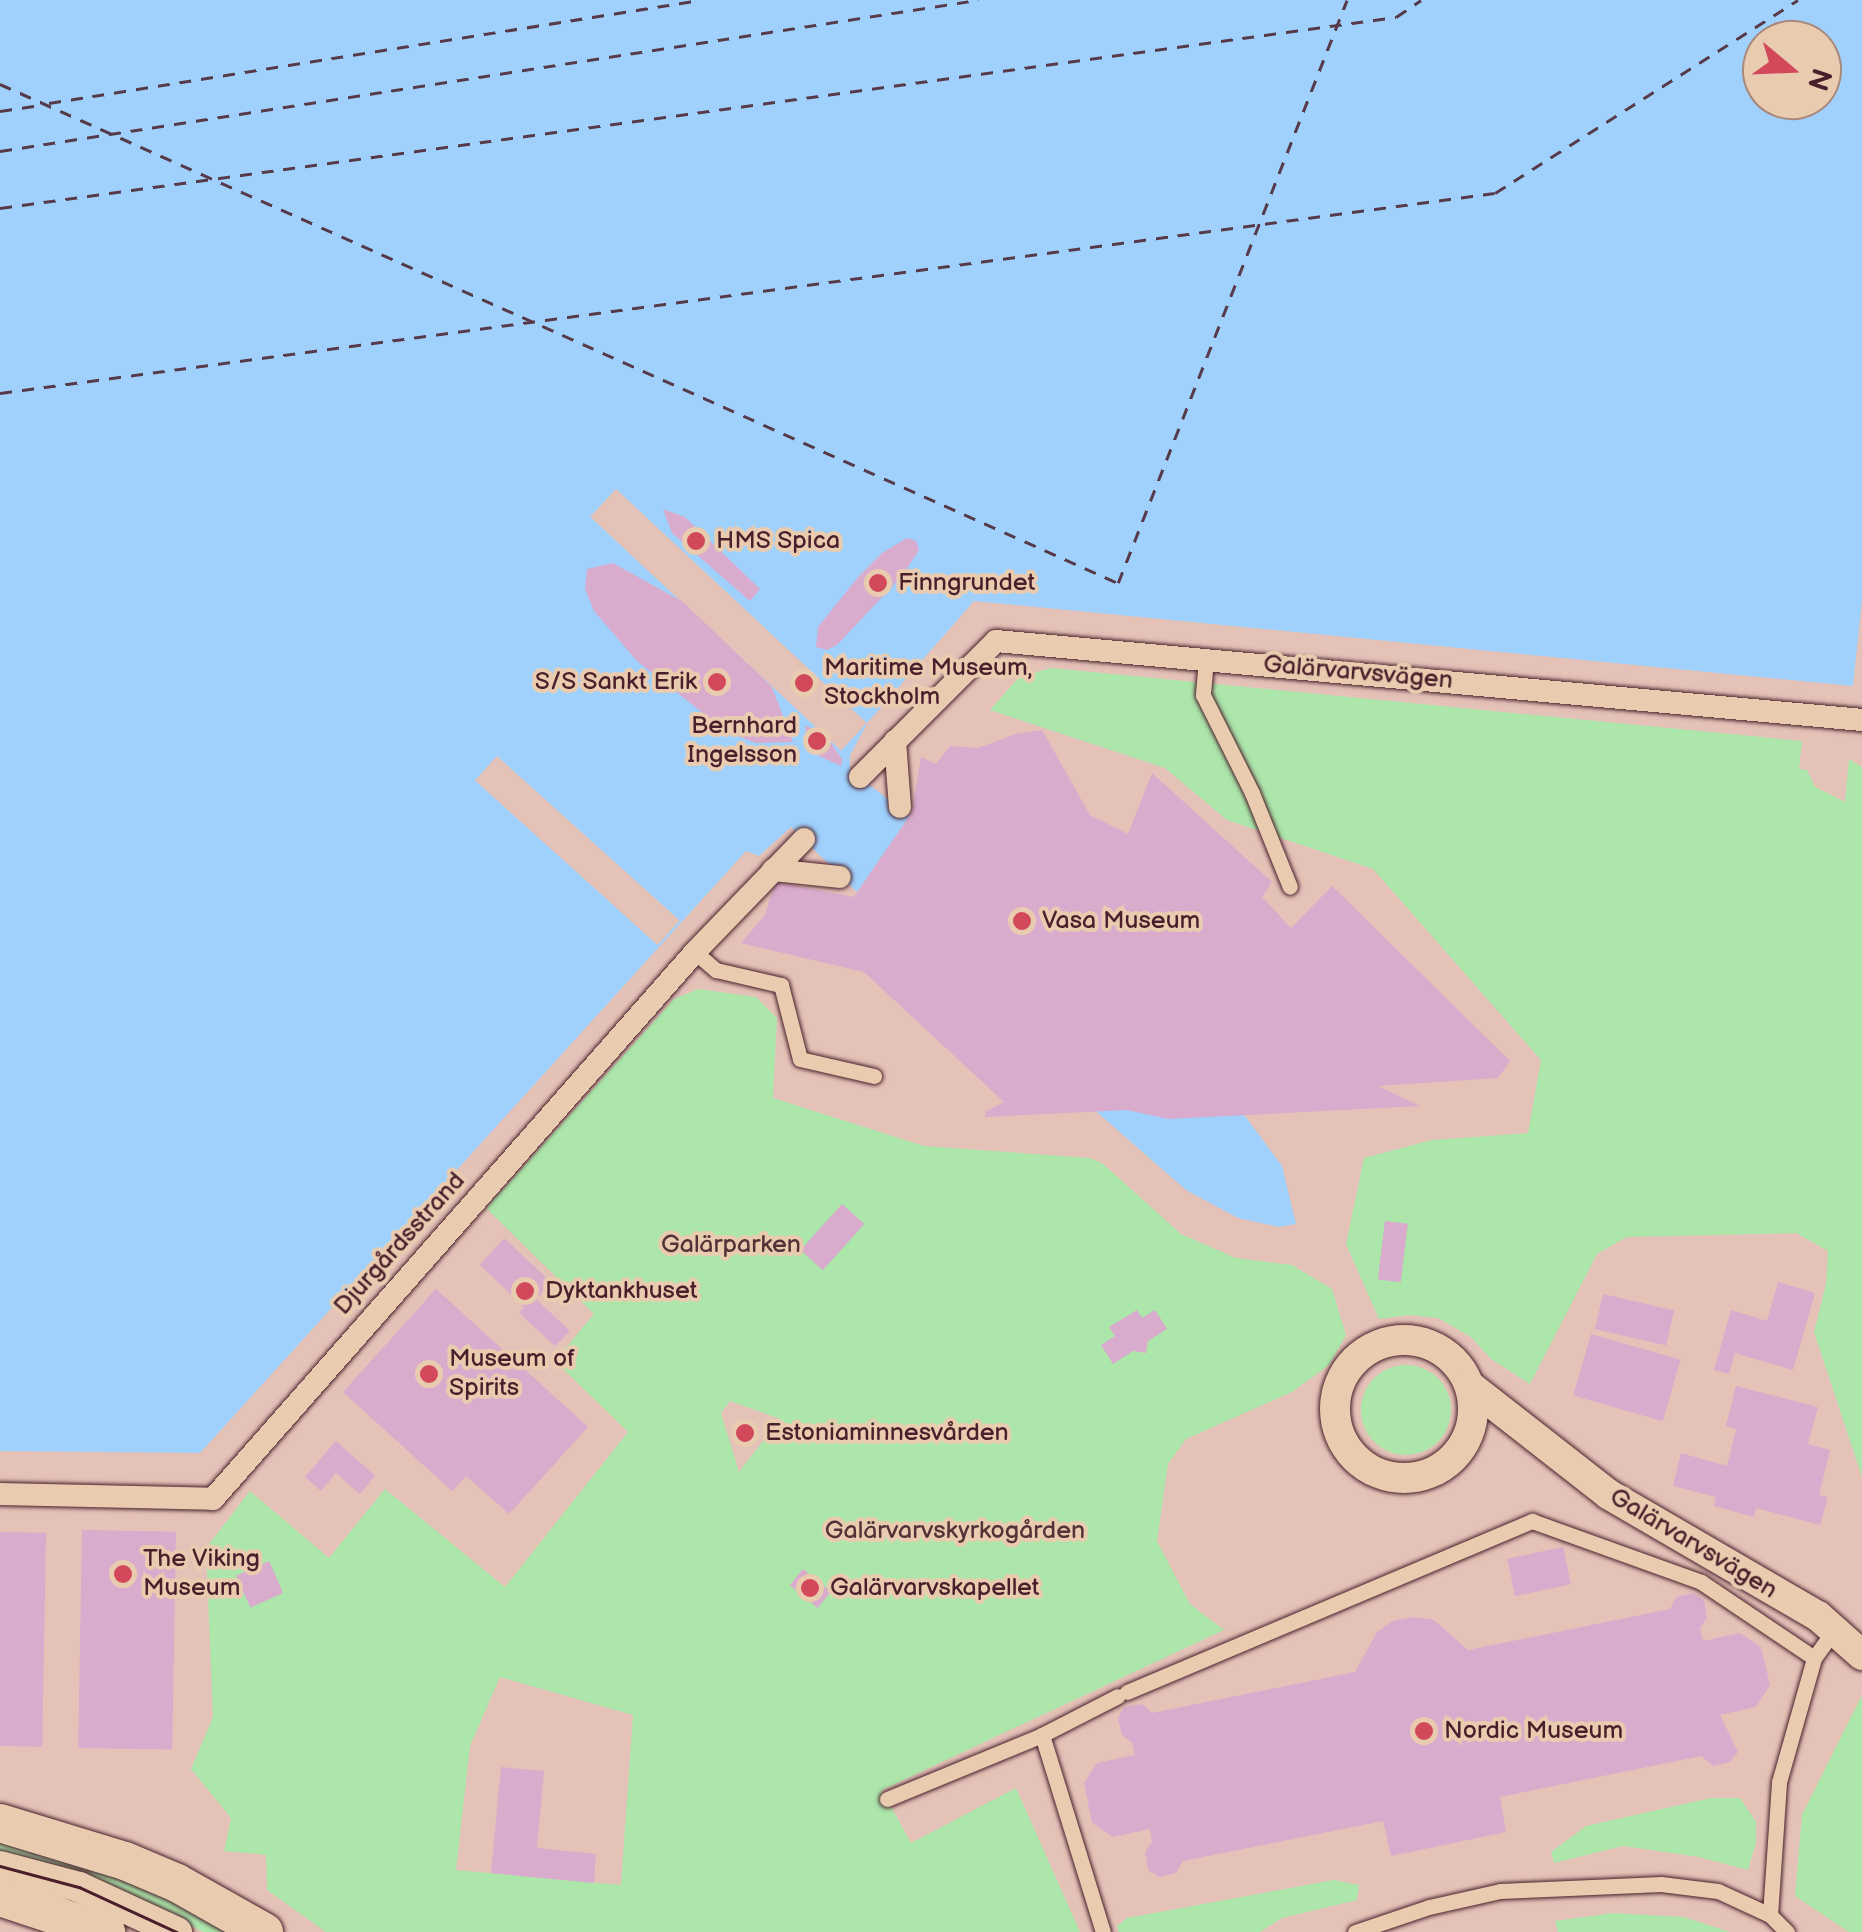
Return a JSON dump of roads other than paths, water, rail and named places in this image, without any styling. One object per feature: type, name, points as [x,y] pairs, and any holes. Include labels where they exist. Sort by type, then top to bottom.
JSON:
[{"type":"street","name":"Galärvarvsvägen","points":[[860,777],[996,641],[1862,720]]},
{"type":"street","points":[[895,741],[900,808]]},
{"type":"street","name":"Djurgårdsstrand","points":[[0,1494],[212,1499],[695,952],[804,839]]},
{"type":"street","points":[[773,870],[840,877]]},
{"type":"street","name":"Galärvarvsvägen","points":[[1467,1440],[1453,1459],[1433,1473],[1410,1479],[1387,1477],[1366,1468],[1349,1452],[1338,1431],[1338,1386],[1349,1366],[1386,1342],[1429,1344],[1448,1354],[1470,1386],[1608,1494],[1818,1616],[1862,1655]]},
{"type":"street","points":[[1467,1440],[1473,1422],[1470,1386]]},
{"type":"street","points":[[1467,1440],[1490,1432],[1525,1430]]},
{"type":"street","points":[[0,1823],[125,1861],[177,1883],[264,1932]]},
{"type":"street","points":[[0,1866],[79,1888],[177,1932]]},
{"type":"street","points":[[0,1881],[74,1900],[146,1932]]},
{"type":"street","points":[[0,1897],[106,1932]]},
{"type":"lane","points":[[1206,659],[1203,695],[1252,793],[1290,886]]},
{"type":"lane","points":[[695,952],[716,970],[781,985],[800,1059],[874,1076]]},
{"type":"lane","points":[[887,1800],[1042,1735],[1122,1694],[1532,1521],[1701,1582],[1814,1658]]},
{"type":"lane","points":[[1770,1915],[1779,1782],[1814,1658],[1834,1630]]},
{"type":"lane","points":[[1042,1735],[1103,1932]]},
{"type":"lane","points":[[1356,1932],[1428,1907],[1500,1891],[1661,1884],[1718,1892],[1770,1915],[1787,1932]]},
{"type":"water","points":[[0,0],[1862,0],[1862,599],[1853,686],[974,601],[868,722],[850,755],[850,770],[910,816],[857,892],[791,827],[759,856],[746,851],[200,1453],[0,1451]]},
{"type":"water","points":[[1158,1035],[1245,1116],[1282,1166],[1296,1224],[1279,1227],[1238,1218],[1186,1190],[1091,1107]]},
{"type":"tram line","points":[[0,1866],[79,1887],[177,1932]]},
{"type":"place","name":"HMS Spica","points":[[696,541]]},
{"type":"place","name":"Finngrundet","points":[[878,583]]},
{"type":"place","name":"S/S Sankt Erik","points":[[717,682]]},
{"type":"place","name":"Maritime Museum, Stockholm","points":[[804,683]]},
{"type":"place","name":"Bernhard Ingelsson","points":[[817,741]]},
{"type":"place","name":"Vasa Museum","points":[[1022,921]]},
{"type":"place","name":"Dyktankhuset","points":[[525,1291]]},
{"type":"place","name":"Museum of Spirits","points":[[429,1374]]},
{"type":"place","name":"Estoniaminnesvården","points":[[745,1433]]},
{"type":"place","name":"The Viking Museum","points":[[123,1574]]},
{"type":"place","name":"Galärvarvskapellet","points":[[810,1588]]},
{"type":"place","name":"Nordic Museum","points":[[1424,1731]]},
{"type":"park label","name":"Galärparken","points":[[731,1245]]},
{"type":"park label","name":"Galärvarvskyrkogården","points":[[955,1531]]}]
